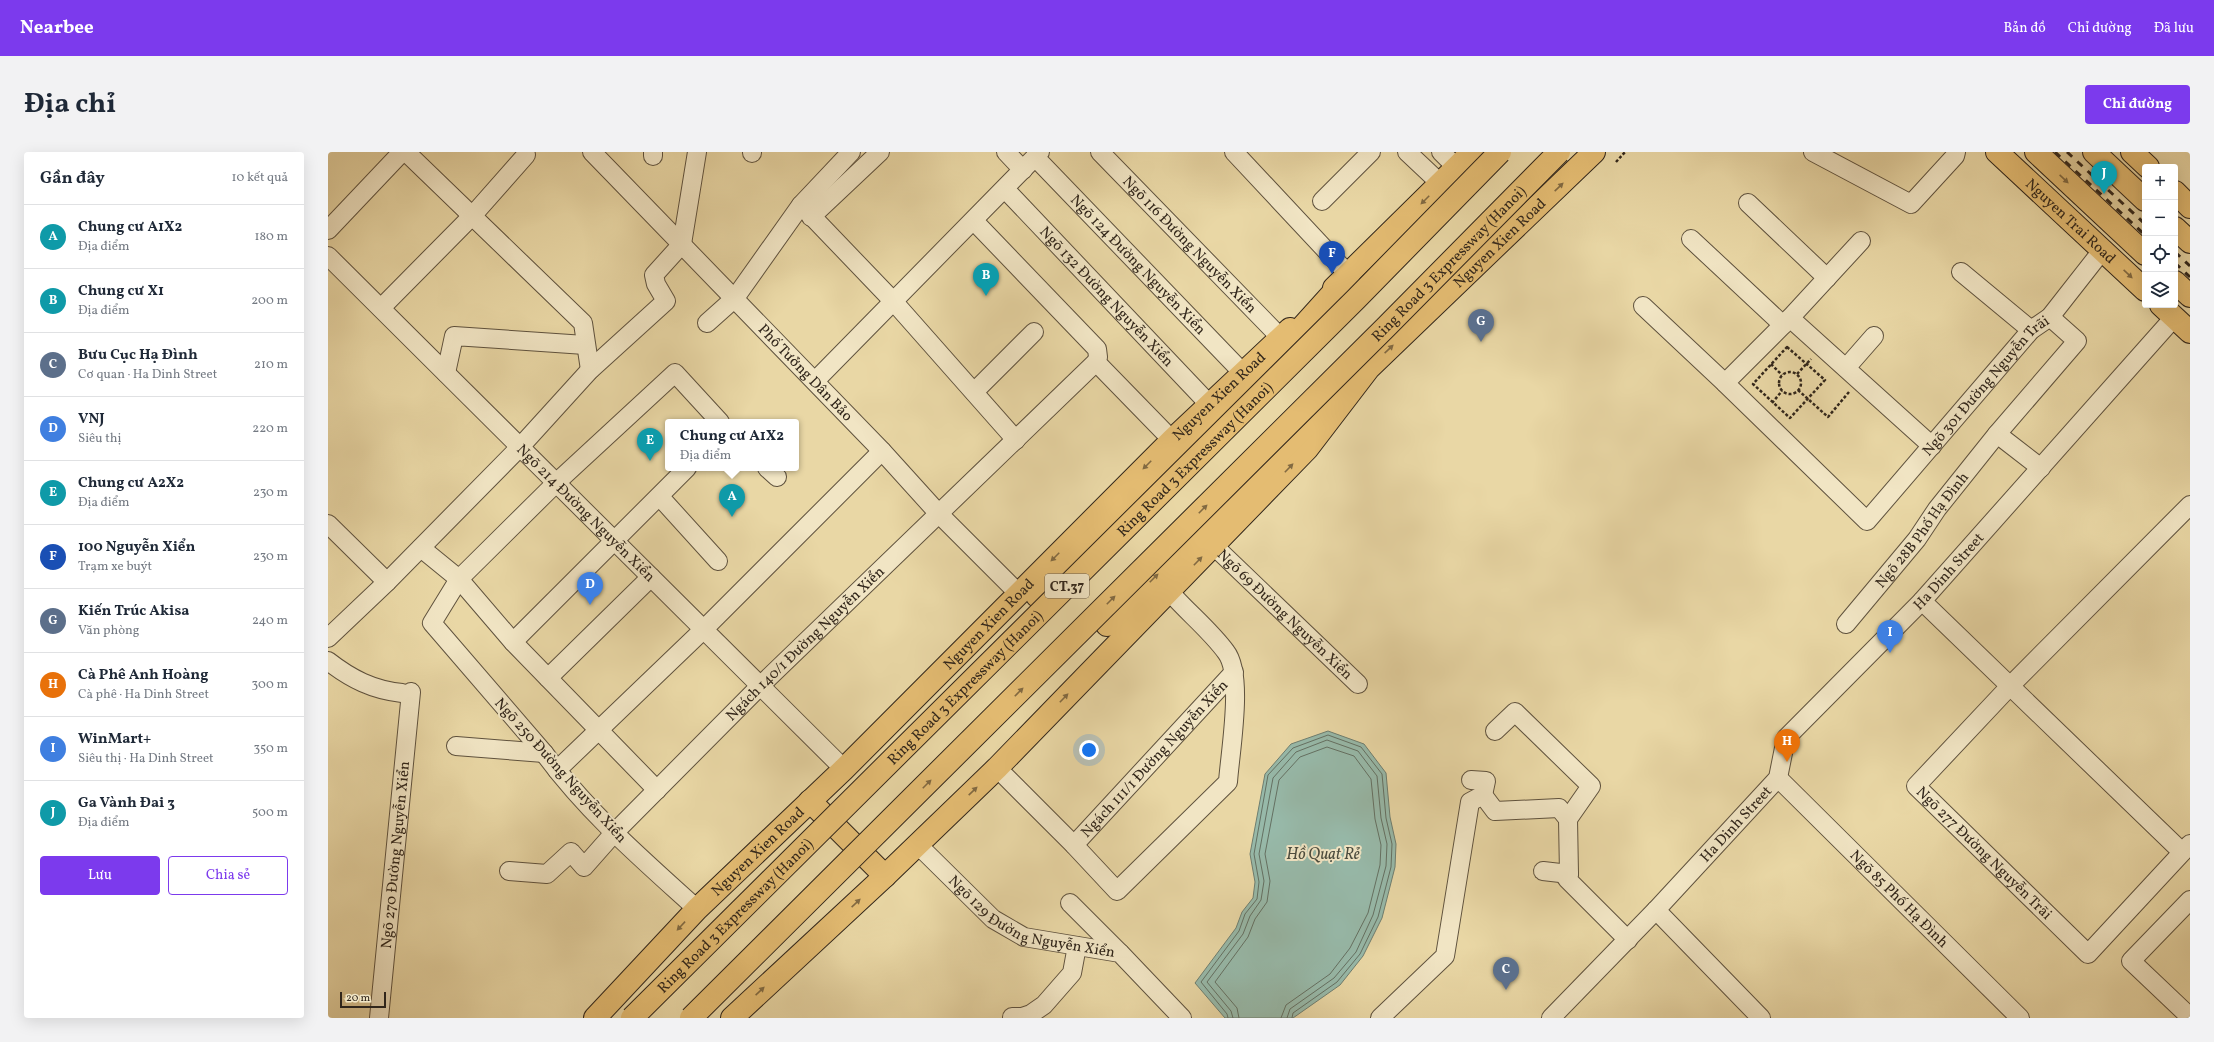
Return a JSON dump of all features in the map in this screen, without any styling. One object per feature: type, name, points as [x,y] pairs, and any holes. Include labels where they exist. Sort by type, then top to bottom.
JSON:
[{"type":"main road","name":"Nguyen Xien Road","points":[[595,1018],[697,909],[1028,595],[1172,440],[1242,372],[1349,275],[1472,152]]},
{"type":"main road","name":"Nguyen Xien Road","points":[[621,1018],[826,817],[969,672],[1194,451],[1493,152]]},
{"type":"main road","name":"Ring Road 3 Expressway (Hanoi)","points":[[631,1018],[1350,304],[1500,152]]},
{"type":"main road","name":"Ring Road 3 Expressway (Hanoi)","points":[[692,1018],[1380,333],[1559,152]]},
{"type":"main road","name":"Nguyen Xien Road","points":[[732,1018],[918,845],[997,768],[1307,449],[1361,376],[1594,152]]},
{"type":"main road","name":"Nguyen Trai Road","points":[[1997,152],[2142,287]]},
{"type":"main road","points":[[2036,152],[2142,251]]},
{"type":"main road","points":[[2094,152],[2142,197]]},
{"type":"main road","points":[[2132,152],[2145,164]]},
{"type":"main road","points":[[2178,195],[2190,206]]},
{"type":"main road","points":[[2178,231],[2190,242]]},
{"type":"main road","points":[[631,1018],[1028,595],[1259,375],[1349,275]]},
{"type":"main road","points":[[2178,285],[2190,296]]},
{"type":"main road","points":[[2167,311],[2190,332]]},
{"type":"main road","points":[[692,1018],[945,787],[1301,431],[1361,376]]},
{"type":"main road","points":[[810,801],[885,876]]},
{"type":"street","points":[[328,230],[402,152]]},
{"type":"street","points":[[406,152],[473,215],[583,323],[585,345],[590,370]]},
{"type":"street","name":"Phố Tưởng Dân Bảo","points":[[592,152],[815,381],[882,451],[939,514],[1028,595]]},
{"type":"street","points":[[328,638],[387,582],[520,447],[590,370],[666,301],[656,284],[654,274],[682,244],[697,152]]},
{"type":"street","points":[[707,323],[735,298],[806,211],[851,152]]},
{"type":"street","points":[[806,211],[880,152]]},
{"type":"street","points":[[1006,152],[1023,170]]},
{"type":"street","name":"Ngõ 116 Đường Nguyễn Xiển","points":[[1100,152],[1280,337]]},
{"type":"street","points":[[1234,152],[1349,275]]},
{"type":"street","points":[[1322,201],[1371,152]]},
{"type":"street","points":[[1407,152],[1441,184]]},
{"type":"street","points":[[1441,152],[1457,168]]},
{"type":"street","points":[[1813,152],[1911,204],[1955,156],[1956,152]]},
{"type":"street","points":[[815,381],[974,221],[1037,154]]},
{"type":"street","name":"Ngõ 124 Đường Nguyễn Xiển","points":[[1037,154],[1242,372]]},
{"type":"street","points":[[381,308],[473,215],[526,156]]},
{"type":"street","name":"Ngõ 132 Đường Nguyễn Xiển","points":[[1005,189],[1209,404]]},
{"type":"street","points":[[1748,203],[1827,278]]},
{"type":"street","points":[[806,211],[894,302],[1016,440]]},
{"type":"street","points":[[974,221],[1098,349],[1098,357],[1096,362],[1172,440]]},
{"type":"street","points":[[1691,239],[1786,322],[1822,347],[1932,446]]},
{"type":"street","points":[[1643,306],[1725,383],[1786,322],[1861,241]]},
{"type":"street","name":"Ngõ 301 Đường Nguyễn Trãi","points":[[1725,383],[1867,522],[2031,330],[2050,317],[2097,257],[2101,249]]},
{"type":"street","name":"Ngõ 214 Đường Nguyễn Xiển","points":[[328,256],[844,769]]},
{"type":"street","points":[[1961,272],[2031,330]]},
{"type":"street","name":"Ha Dinh Street","points":[[1551,1018],[1628,940],[1778,778],[1786,738],[1922,601],[2041,468],[2170,322],[2167,311]]},
{"type":"street","name":"Ngõ 28B Phố Hạ Đình","points":[[1846,624],[1917,539],[1937,509],[1997,434],[2077,341],[2050,317]]},
{"type":"street","points":[[974,392],[1034,332]]},
{"type":"street","points":[[446,373],[454,336],[585,345]]},
{"type":"street","points":[[1846,368],[1874,336]]},
{"type":"street","name":"Ngách 140/1 Đường Nguyễn Xiển","points":[[509,871],[547,874],[571,852],[584,867],[614,833],[760,686],[1096,362]]},
{"type":"street","points":[[459,578],[557,482],[675,374],[717,419]]},
{"type":"street","points":[[1997,434],[2041,468]]},
{"type":"street","points":[[557,770],[704,630],[882,451]]},
{"type":"street","points":[[513,642],[615,542],[684,471]]},
{"type":"street","points":[[660,497],[718,561]]},
{"type":"street","name":"Ngõ 277 Đường Nguyễn Trãi","points":[[2186,848],[2088,954],[1916,786],[2011,685],[2190,505]]},
{"type":"street","points":[[328,524],[387,582]]},
{"type":"street","name":"Ngõ 69 Đường Nguyễn Xiển","points":[[1213,545],[1358,684]]},
{"type":"street","points":[[420,548],[459,578],[513,642],[657,790]]},
{"type":"street","points":[[548,678],[651,577]]},
{"type":"street","name":"Ngõ 250 Đường Nguyễn Xiển","points":[[459,578],[432,623],[557,770],[614,833],[697,909]]},
{"type":"street","points":[[997,768],[1074,845],[1117,891],[1228,782],[1235,690],[1234,672],[1227,652],[1169,591]]},
{"type":"street","points":[[1922,601],[2186,848]]},
{"type":"street","name":"Ngõ 270 Đường Nguyễn Xiển","points":[[328,661],[363,685],[386,691],[407,692],[379,1018]]},
{"type":"street","name":"Ngách 111/1 Đường Nguyễn Xiển","points":[[1074,845],[1234,672]]},
{"type":"street","points":[[1495,731],[1515,712],[1592,786],[1568,819],[1569,874],[1567,879],[1628,940]]},
{"type":"street","points":[[456,746],[544,753]]},
{"type":"street","name":"Ngõ 85 Phố Hạ Đình","points":[[1778,778],[2020,1018]]},
{"type":"street","points":[[1380,1018],[1445,956],[1477,798],[1486,781],[1471,780]]},
{"type":"street","points":[[1477,798],[1495,811],[1554,807],[1559,808],[1568,819]]},
{"type":"street","name":"Ngõ 129 Đường Nguyễn Xiển","points":[[918,845],[993,919],[1024,937],[1120,953],[1182,1018]]},
{"type":"street","points":[[1543,871],[1569,874]]},
{"type":"street","points":[[2190,900],[2131,960],[2190,1018]]},
{"type":"street","points":[[1070,903],[1120,953]]},
{"type":"street","points":[[1656,910],[1761,1018]]},
{"type":"street","points":[[1012,1017],[1022,1017],[1031,1014],[1044,1004],[1072,973],[1077,946]]},
{"type":"path","points":[[1616,162],[1625,152]]},
{"type":"path","points":[[1787,347],[1825,380],[1808,399],[1790,418],[1753,384],[1787,347]]},
{"type":"path","points":[[1797,374],[1822,347]]},
{"type":"path","points":[[1792,372],[1797,374],[1801,382],[1798,390],[1794,394],[1786,394],[1780,390],[1778,382],[1784,373],[1792,372]]},
{"type":"path","points":[[1798,390],[1828,418],[1860,380]]},
{"type":"water","name":"Hồ Quạt Rẻ","points":[[1328,731],[1364,744],[1386,773],[1390,817],[1396,844],[1395,867],[1382,918],[1363,956],[1340,985],[1293,1018],[1225,1018],[1195,983],[1236,928],[1242,912],[1253,898],[1255,882],[1250,854],[1265,774],[1291,744]]},
{"type":"railway","points":[[2055,152],[2142,232]]},
{"type":"railway","points":[[2067,152],[2142,221]]},
{"type":"railway","points":[[2178,255],[2190,266]]},
{"type":"railway","points":[[2178,266],[2190,277]]},
{"type":"place","name":"Ga Vành Đai 3","points":[[2104,194]]},
{"type":"place","name":"100 Nguyễn Xiển","points":[[1332,274]]},
{"type":"place","name":"Chung cư X1","points":[[986,296]]},
{"type":"place","name":"Kiến Trúc Akisa","points":[[1481,342]]},
{"type":"place","name":"Chung cư A2X2","points":[[650,461]]},
{"type":"place","name":"Chung cư A1X2","points":[[732,517]]},
{"type":"place","name":"VNJ","points":[[590,605]]},
{"type":"place","name":"WinMart+","points":[[1890,653]]},
{"type":"place","name":"Cà Phê Anh Hoàng","points":[[1787,762]]},
{"type":"place","name":"Bưu Cục Hạ Đình","points":[[1506,990]]}]
